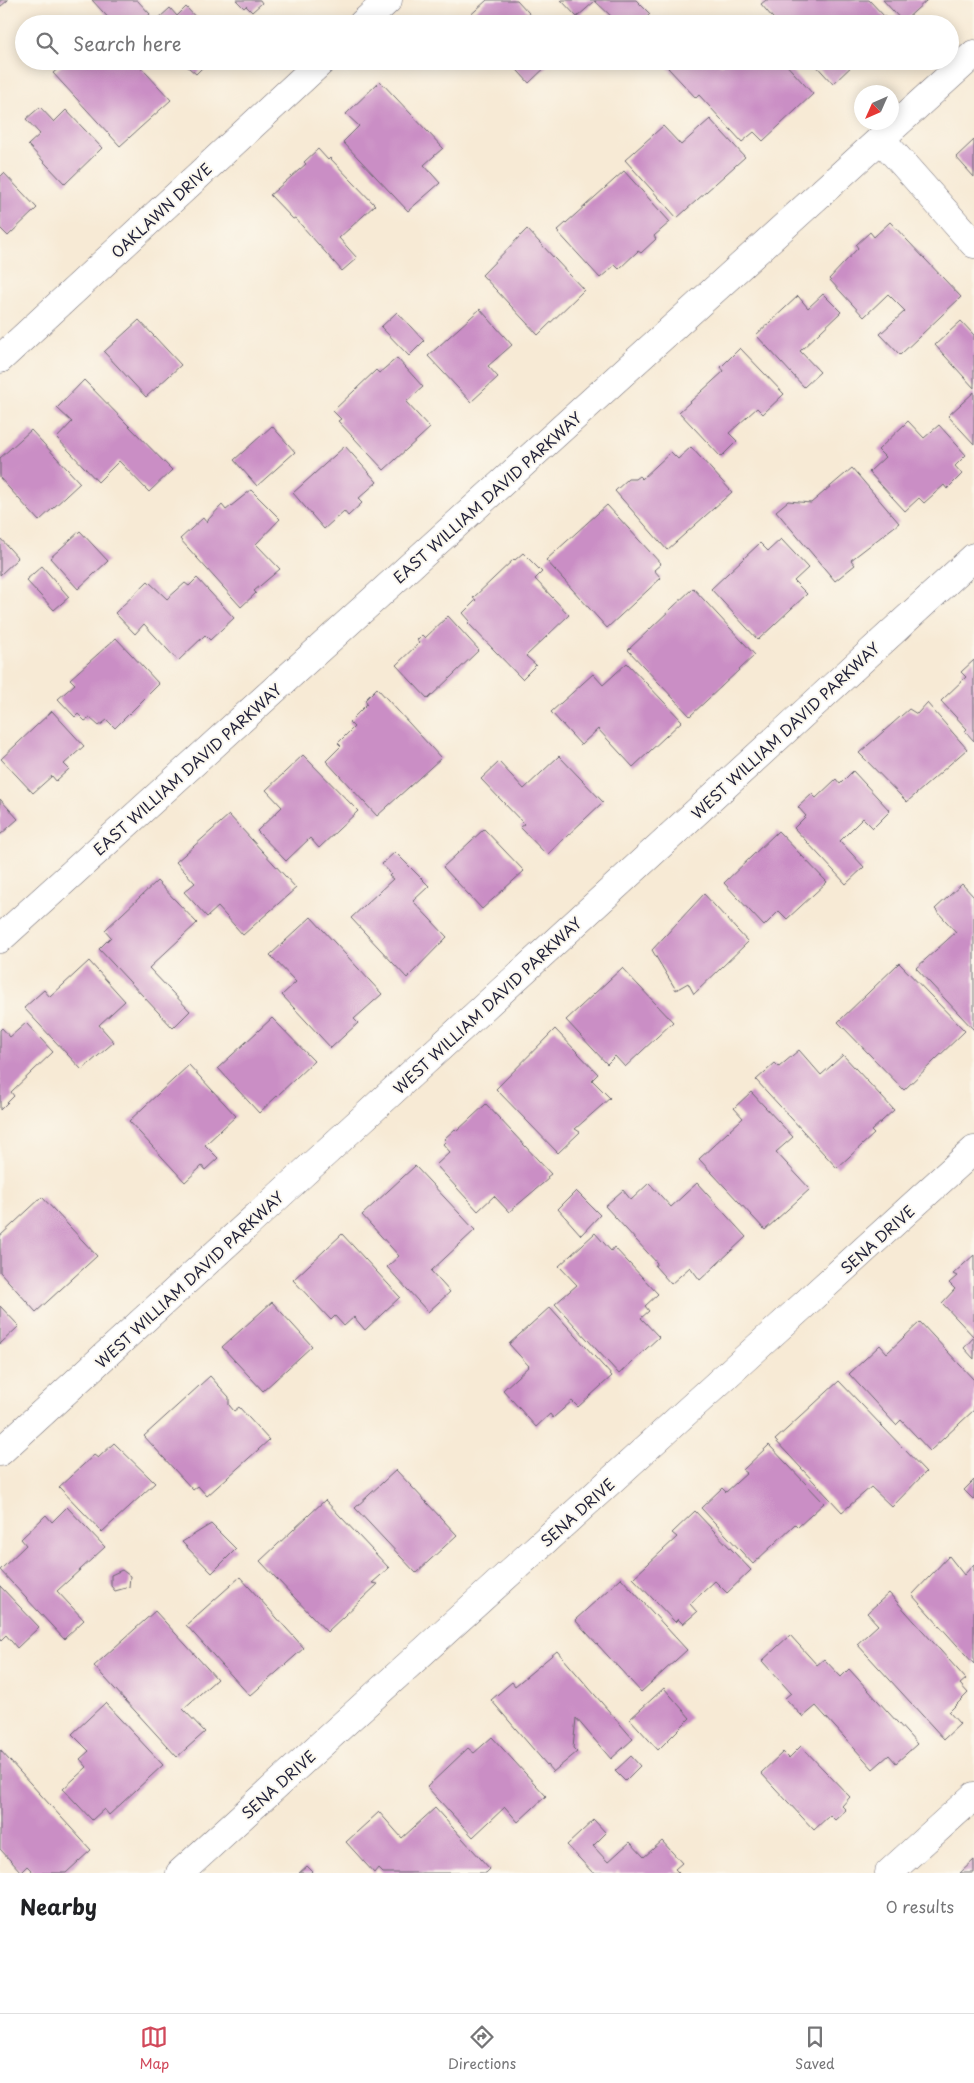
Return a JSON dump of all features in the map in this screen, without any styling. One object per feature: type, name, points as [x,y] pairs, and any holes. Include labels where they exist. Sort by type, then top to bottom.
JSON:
[{"type":"street","points":[[372,15],[388,0]]},
{"type":"street","name":"EAST WILLIAM DAVID PARKWAY","points":[[959,68],[974,54]]},
{"type":"street","name":"OAKLAWN DRIVE","points":[[0,359],[312,70]]},
{"type":"street","name":"EAST WILLIAM DAVID PARKWAY","points":[[0,939],[957,70]]},
{"type":"street","points":[[881,140],[974,244]]},
{"type":"street","name":"WEST WILLIAM DAVID PARKWAY","points":[[0,1452],[974,557]]},
{"type":"street","name":"SENA DRIVE","points":[[180,1873],[974,1150]]},
{"type":"street","points":[[889,1873],[974,1796]]},
{"type":"building","points":[[0,0],[8,0],[0,7]]},
{"type":"building","points":[[92,0],[137,0],[150,14],[149,15],[106,15]]},
{"type":"building","points":[[236,0],[260,0],[262,3],[252,12],[246,6],[244,8]]},
{"type":"building","points":[[487,0],[517,0],[531,15],[470,15]]},
{"type":"building","points":[[561,0],[636,0],[650,14],[610,15],[595,1],[579,15],[575,15]]},
{"type":"building","points":[[766,0],[869,0],[883,15],[770,15],[761,4]]},
{"type":"building","points":[[883,0],[927,0],[911,15],[897,15]]},
{"type":"building","points":[[186,7],[194,15],[178,15]]},
{"type":"building","points":[[170,8],[176,15],[162,15]]},
{"type":"building","points":[[56,70],[143,70],[171,100],[120,146],[53,73]]},
{"type":"building","points":[[191,70],[200,70],[196,74]]},
{"type":"building","points":[[517,70],[543,70],[529,83]]},
{"type":"building","points":[[670,70],[791,70],[813,94],[763,141],[754,132],[742,142],[699,95],[696,98]]},
{"type":"building","points":[[820,70],[848,70],[833,84]]},
{"type":"building","points":[[380,81],[443,148],[424,165],[440,183],[408,211],[343,142],[359,126],[346,114]]},
{"type":"building","points":[[40,107],[54,122],[66,110],[102,148],[65,184],[28,145],[40,134],[26,119]]},
{"type":"building","points":[[710,119],[745,157],[677,218],[625,160],[663,126],[681,145]]},
{"type":"building","points":[[974,140],[974,177],[956,157]]},
{"type":"building","points":[[318,149],[328,160],[330,158],[375,205],[339,238],[357,258],[342,271],[295,218],[293,219],[270,195],[306,164],[304,162]]},
{"type":"building","points":[[624,171],[670,222],[654,236],[656,239],[641,253],[638,251],[619,269],[615,265],[600,278],[557,231]]},
{"type":"building","points":[[4,173],[37,208],[8,236],[0,228],[0,177]]},
{"type":"building","points":[[890,222],[961,297],[900,355],[880,334],[905,311],[888,294],[864,317],[829,279],[858,248],[856,245],[870,232],[874,237]]},
{"type":"building","points":[[527,229],[584,290],[538,335],[482,275]]},
{"type":"building","points":[[823,294],[841,312],[800,351],[820,372],[804,387],[756,335],[798,296],[808,308]]},
{"type":"building","points":[[480,309],[512,345],[488,366],[498,377],[471,402],[428,356]]},
{"type":"building","points":[[397,312],[424,341],[409,356],[381,327]]},
{"type":"building","points":[[139,320],[181,365],[146,397],[104,352]]},
{"type":"building","points":[[961,321],[974,335],[974,388],[935,345]]},
{"type":"building","points":[[740,348],[784,394],[763,414],[757,408],[729,433],[737,441],[721,457],[679,412],[724,371],[721,367]]},
{"type":"building","points":[[397,358],[423,387],[406,402],[430,428],[384,470],[338,421],[341,419],[333,411],[376,370],[379,373]]},
{"type":"building","points":[[84,380],[172,470],[149,492],[119,461],[98,482],[57,438],[72,422],[57,408]]},
{"type":"building","points":[[974,392],[974,444],[948,416]]},
{"type":"building","points":[[908,421],[924,438],[939,425],[966,455],[955,466],[962,474],[947,489],[944,485],[924,503],[919,498],[905,511],[869,472],[885,457],[878,450]]},
{"type":"building","points":[[272,426],[295,452],[257,486],[234,460]]},
{"type":"building","points":[[31,430],[80,483],[39,521],[0,478],[0,458]]},
{"type":"building","points":[[345,446],[377,482],[358,499],[362,503],[348,516],[344,511],[324,529],[293,493]]},
{"type":"building","points":[[691,447],[732,492],[667,550],[615,491],[628,479],[635,479],[639,476],[642,479],[671,452],[678,459]]},
{"type":"building","points":[[852,468],[899,523],[851,560],[855,565],[835,581],[776,511],[788,501],[811,503]]},
{"type":"building","points":[[251,490],[280,519],[256,544],[280,569],[254,591],[256,593],[241,607],[180,539],[203,518],[206,522],[222,505],[226,510]]},
{"type":"building","points":[[607,505],[661,564],[654,570],[661,578],[607,628],[546,560]]},
{"type":"building","points":[[80,531],[108,561],[78,589],[50,558]]},
{"type":"building","points":[[0,538],[18,558],[0,575]]},
{"type":"building","points":[[781,539],[808,568],[794,581],[807,594],[758,640],[711,589],[760,543],[768,551]]},
{"type":"building","points":[[523,553],[542,572],[535,579],[569,615],[526,656],[536,665],[522,679],[468,623],[470,621],[463,613],[476,600],[473,598],[514,559]]},
{"type":"building","points":[[42,566],[69,597],[54,610],[26,580]]},
{"type":"building","points":[[197,578],[234,618],[210,640],[205,635],[178,661],[144,624],[135,634],[115,613],[148,581],[167,599],[185,583],[189,586]]},
{"type":"building","points":[[693,588],[755,655],[690,716],[628,650]]},
{"type":"building","points":[[448,616],[479,650],[428,699],[396,665],[419,643],[417,640],[422,635],[425,638]]},
{"type":"building","points":[[116,638],[159,684],[115,728],[107,720],[99,726],[90,718],[85,721],[78,714],[75,717],[58,699],[75,684],[70,679]]},
{"type":"building","points":[[974,660],[974,741],[965,731],[967,729],[941,701],[966,677],[961,672]]},
{"type":"building","points":[[627,663],[682,721],[633,767],[598,729],[581,745],[551,712],[593,674],[603,685]]},
{"type":"building","points":[[377,688],[441,758],[377,816],[326,761],[341,746],[338,743],[354,727],[349,722],[367,704],[365,700]]},
{"type":"building","points":[[927,703],[967,749],[907,802],[859,753],[909,709],[917,714]]},
{"type":"building","points":[[52,711],[84,746],[64,764],[69,769],[56,781],[52,776],[33,793],[1,759]]},
{"type":"building","points":[[303,755],[358,811],[319,848],[310,838],[286,861],[257,831],[282,807],[266,790]]},
{"type":"building","points":[[559,756],[603,802],[547,855],[520,827],[524,824],[481,779],[499,762],[524,789]]},
{"type":"building","points":[[853,771],[890,811],[873,828],[863,818],[840,841],[864,867],[846,884],[794,828],[806,816],[798,807],[812,794],[816,798],[836,779],[840,784]]},
{"type":"building","points":[[0,799],[18,819],[0,835]]},
{"type":"building","points":[[229,815],[296,888],[243,935],[218,907],[207,917],[184,892],[195,883],[176,862]]},
{"type":"building","points":[[484,829],[524,871],[482,909],[443,867]]},
{"type":"building","points":[[778,831],[827,882],[787,919],[779,911],[764,926],[724,883]]},
{"type":"building","points":[[395,852],[429,886],[413,901],[447,937],[407,978],[351,918],[393,879],[382,864]]},
{"type":"building","points":[[157,881],[197,923],[149,968],[190,1011],[173,1028],[99,949],[111,937],[105,930]]},
{"type":"building","points":[[962,884],[974,897],[974,1030],[916,968],[956,932],[935,909]]},
{"type":"building","points":[[704,894],[748,942],[694,994],[688,983],[676,990],[652,950]]},
{"type":"building","points":[[311,917],[382,994],[354,1019],[358,1023],[331,1048],[282,995],[296,982],[270,955]]},
{"type":"building","points":[[89,961],[125,1001],[99,1025],[114,1042],[82,1070],[24,1008],[44,990],[50,997]]},
{"type":"building","points":[[899,963],[965,1031],[904,1090],[838,1022]]},
{"type":"building","points":[[622,968],[673,1022],[625,1067],[615,1056],[607,1064],[566,1020]]},
{"type":"building","points":[[272,1018],[314,1061],[259,1113],[218,1068]]},
{"type":"building","points":[[26,1023],[53,1052],[11,1092],[14,1096],[0,1110],[0,1030],[2,1028],[10,1037]]},
{"type":"building","points":[[555,1029],[598,1074],[592,1080],[610,1098],[575,1129],[580,1132],[558,1153],[496,1089]]},
{"type":"building","points":[[799,1050],[821,1075],[843,1055],[894,1110],[871,1131],[874,1134],[837,1168],[756,1080],[775,1063],[779,1067]]},
{"type":"building","points":[[189,1065],[236,1116],[205,1145],[218,1158],[205,1170],[202,1166],[185,1182],[129,1121]]},
{"type":"building","points":[[751,1092],[793,1137],[776,1152],[810,1189],[765,1230],[699,1159],[743,1118],[734,1108]]},
{"type":"building","points":[[486,1104],[551,1174],[547,1177],[548,1179],[509,1212],[494,1196],[478,1211],[436,1165],[450,1152],[443,1144],[446,1141],[444,1139],[455,1129],[457,1131]]},
{"type":"building","points":[[415,1166],[475,1230],[431,1271],[450,1292],[428,1312],[387,1267],[399,1256],[362,1215]]},
{"type":"building","points":[[649,1183],[671,1207],[697,1183],[746,1237],[700,1280],[690,1267],[671,1284],[655,1266],[657,1263],[605,1206],[623,1190],[631,1200]]},
{"type":"building","points":[[576,1191],[600,1215],[581,1235],[558,1209]]},
{"type":"building","points":[[42,1197],[97,1256],[36,1312],[0,1272],[0,1236]]},
{"type":"building","points":[[595,1233],[611,1251],[614,1247],[658,1294],[645,1306],[649,1311],[641,1318],[659,1337],[619,1374],[555,1304],[577,1285],[559,1266]]},
{"type":"building","points":[[342,1234],[400,1297],[365,1330],[354,1317],[344,1326],[335,1316],[331,1320],[293,1280]]},
{"type":"building","points":[[974,1255],[974,1337],[942,1303],[955,1289],[949,1283],[957,1276],[953,1274]]},
{"type":"building","points":[[272,1302],[312,1346],[263,1391],[222,1347]]},
{"type":"building","points":[[0,1306],[19,1326],[0,1344]]},
{"type":"building","points":[[550,1307],[612,1376],[578,1407],[572,1401],[553,1418],[550,1414],[536,1427],[503,1390],[529,1366],[509,1344]]},
{"type":"building","points":[[920,1322],[974,1380],[974,1410],[930,1451],[901,1420],[896,1425],[849,1374],[880,1345],[887,1353]]},
{"type":"building","points":[[974,1337],[974,1359],[964,1348]]},
{"type":"building","points":[[210,1376],[229,1397],[229,1405],[234,1411],[239,1407],[269,1440],[207,1496],[198,1486],[193,1490],[144,1436]]},
{"type":"building","points":[[839,1381],[926,1472],[892,1507],[871,1487],[842,1512],[775,1440]]},
{"type":"building","points":[[114,1443],[155,1483],[102,1532],[59,1487],[94,1455],[98,1458]]},
{"type":"building","points":[[769,1445],[824,1503],[798,1527],[795,1524],[753,1564],[701,1508],[722,1488],[726,1492],[747,1473],[743,1470]]},
{"type":"building","points":[[396,1470],[457,1535],[416,1573],[355,1508]]},
{"type":"building","points":[[974,1480],[974,1500],[964,1490]]},
{"type":"building","points":[[325,1500],[389,1568],[372,1583],[378,1584],[327,1632],[260,1561]]},
{"type":"building","points":[[67,1507],[105,1547],[57,1591],[84,1620],[64,1639],[0,1570],[26,1545],[21,1539],[46,1515],[52,1522]]},
{"type":"building","points":[[695,1511],[751,1570],[727,1593],[715,1581],[690,1604],[697,1612],[683,1624],[678,1619],[675,1622],[633,1578],[677,1537],[672,1533]]},
{"type":"building","points":[[211,1524],[236,1549],[212,1573],[182,1542]]},
{"type":"building","points":[[949,1556],[964,1575],[974,1564],[974,1664],[912,1595]]},
{"type":"building","points":[[122,1570],[130,1576],[129,1587],[115,1591],[111,1586],[111,1575]]},
{"type":"building","points":[[240,1577],[304,1648],[250,1696],[186,1625]]},
{"type":"building","points":[[621,1578],[687,1650],[641,1692],[575,1620]]},
{"type":"building","points":[[0,1586],[39,1627],[17,1648],[6,1635],[0,1641]]},
{"type":"building","points":[[889,1593],[966,1679],[960,1684],[968,1693],[949,1712],[960,1724],[944,1739],[857,1644],[878,1625],[867,1613]]},
{"type":"building","points":[[155,1611],[217,1679],[183,1709],[205,1732],[177,1757],[94,1666]]},
{"type":"building","points":[[790,1635],[817,1665],[824,1659],[841,1677],[849,1669],[917,1744],[896,1763],[889,1755],[873,1769],[816,1706],[803,1717],[785,1698],[791,1693],[762,1661]]},
{"type":"building","points":[[557,1651],[633,1739],[611,1759],[576,1718],[573,1748],[577,1752],[553,1772],[491,1700],[512,1682],[515,1686]]},
{"type":"building","points":[[664,1688],[690,1718],[658,1750],[630,1719]]},
{"type":"building","points":[[105,1703],[163,1765],[109,1815],[104,1809],[92,1820],[63,1789],[87,1767],[80,1759],[89,1751],[72,1734]]},
{"type":"building","points":[[492,1737],[546,1796],[518,1822],[505,1807],[473,1837],[427,1787],[468,1748],[474,1753]]},
{"type":"building","points":[[801,1746],[850,1797],[842,1806],[846,1810],[835,1820],[830,1815],[814,1830],[761,1773],[783,1752],[789,1758]]},
{"type":"building","points":[[0,1750],[91,1850],[66,1873],[34,1873],[27,1866],[21,1872],[0,1849]]},
{"type":"building","points":[[631,1756],[640,1766],[625,1781],[615,1771]]},
{"type":"building","points":[[435,1808],[490,1869],[486,1873],[383,1873],[378,1868],[374,1873],[346,1842],[379,1812],[402,1838]]},
{"type":"building","points":[[594,1820],[606,1833],[593,1846],[608,1862],[630,1842],[644,1857],[662,1841],[682,1863],[675,1869],[679,1873],[620,1873],[618,1871],[615,1873],[593,1873],[567,1845]]},
{"type":"building","points":[[974,1860],[974,1873],[960,1873]]},
{"type":"building","points":[[307,1866],[314,1873],[299,1873]]}]
